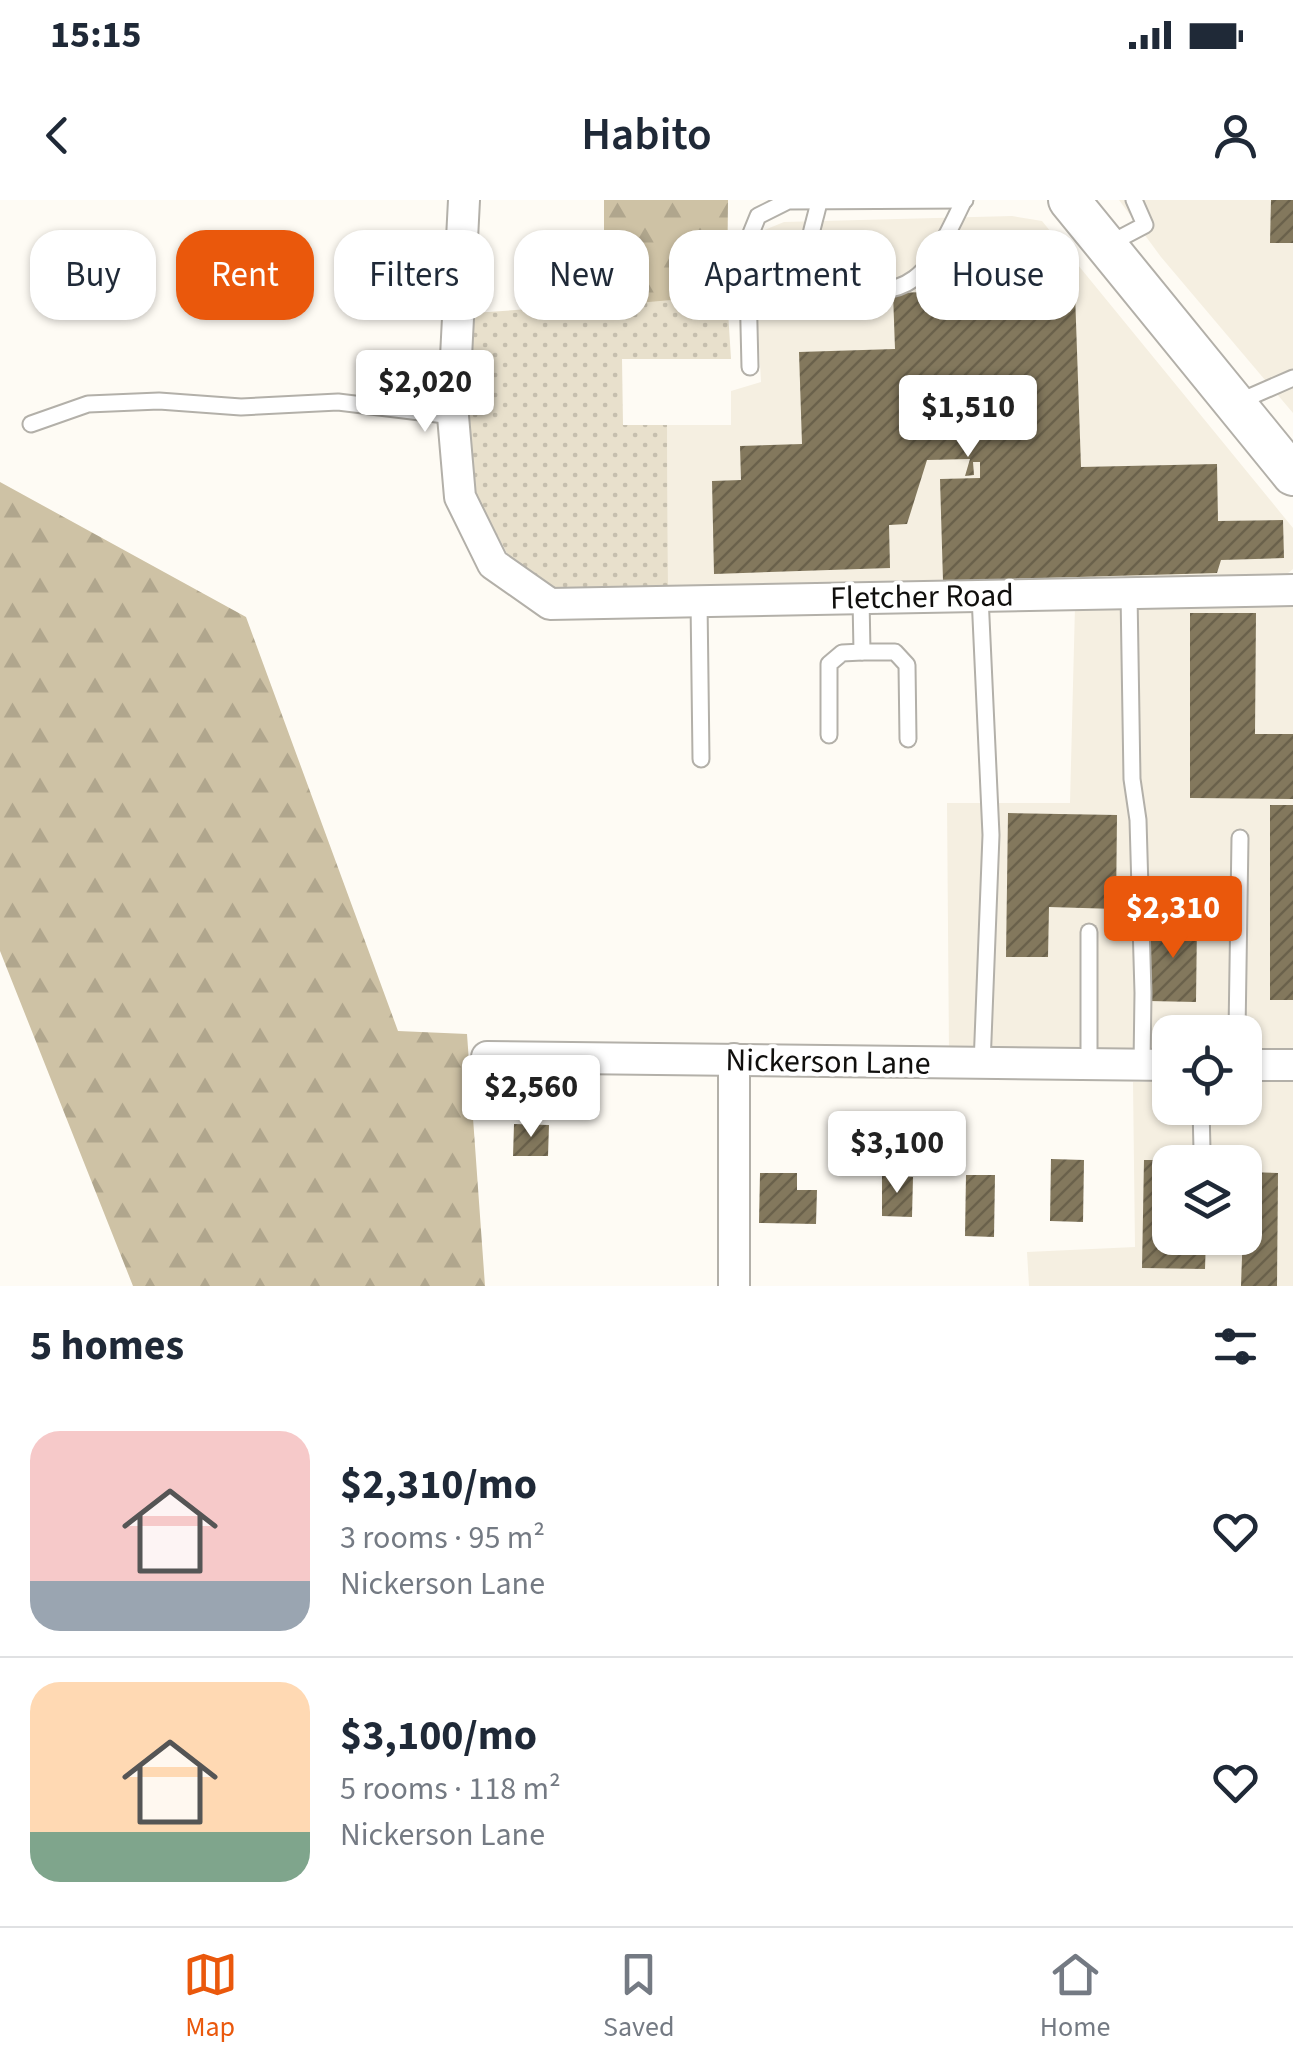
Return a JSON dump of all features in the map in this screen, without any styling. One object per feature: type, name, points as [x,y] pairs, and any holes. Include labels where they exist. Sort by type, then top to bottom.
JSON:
[{"type":"main road","points":[[1069,200],[1293,476]]},
{"type":"street","points":[[453,416],[464,200]]},
{"type":"street","name":"Fletcher Road","points":[[453,416],[460,496],[493,564],[550,604],[1293,590]]},
{"type":"street","name":"Nickerson Lane","points":[[486,1057],[1152,1065]]},
{"type":"street","points":[[734,1060],[734,1286]]},
{"type":"street","points":[[1262,1065],[1293,1064]]},
{"type":"lane","points":[[1106,245],[1146,225],[1134,200]]},
{"type":"lane","points":[[750,367],[746,243],[756,208],[788,202],[964,201],[938,256],[921,277],[887,289],[855,292],[826,286],[808,263],[819,202]]},
{"type":"lane","points":[[1234,403],[1293,378]]},
{"type":"lane","points":[[31,424],[88,404],[159,401],[240,407],[338,402],[453,416]]},
{"type":"lane","points":[[1129,592],[1132,778],[1138,820],[1143,992],[1152,1043]]},
{"type":"lane","points":[[980,596],[990,835],[982,1065]]},
{"type":"lane","points":[[862,598],[862,652]]},
{"type":"lane","points":[[699,600],[701,759]]},
{"type":"lane","points":[[830,735],[829,664],[842,653],[895,652],[907,665],[908,739]]},
{"type":"lane","points":[[1237,1015],[1240,838]]},
{"type":"lane","points":[[1089,932],[1089,1065]]},
{"type":"shaded area","points":[[1119,200],[1293,200],[1293,413],[1161,257]]},
{"type":"shaded area","points":[[1012,216],[1042,221],[1049,230],[916,230],[916,320],[1079,320],[1079,266],[1293,528],[1293,569],[1282,578],[668,588],[667,425],[731,425],[731,391],[761,382],[758,320],[896,320],[896,230],[764,230],[784,222]]},
{"type":"shaded area","points":[[669,299],[669,320],[729,320],[731,359],[622,359],[623,425],[667,425],[668,588],[551,588],[512,563],[476,494],[465,406],[472,320],[494,320],[494,312],[514,310],[514,320],[649,320],[649,301]]},
{"type":"shaded area","points":[[1293,598],[1293,1050],[1262,1050],[1262,1015],[1152,1015],[1152,1051],[949,1052],[947,803],[1070,803],[1075,606]]},
{"type":"shaded area","points":[[1262,1081],[1293,1081],[1293,1286],[1029,1286],[1027,1252],[1135,1247],[1133,1082],[1152,1082],[1152,1125],[1262,1125]]},
{"type":"green space","points":[[604,200],[728,200],[728,230],[669,230],[669,300],[649,302],[649,230],[604,230]]},
{"type":"green space","points":[[0,482],[246,617],[398,1031],[467,1034],[485,1286],[133,1286],[0,951]]},
{"type":"building","points":[[1271,200],[1293,200],[1293,243],[1270,243]]},
{"type":"building","points":[[916,292],[916,320],[1076,320],[1081,467],[1217,464],[1218,521],[1283,520],[1284,558],[1221,560],[1217,573],[943,581],[940,479],[980,478],[980,462],[973,462],[974,475],[965,476],[970,459],[927,460],[907,524],[889,525],[890,568],[714,574],[712,481],[741,480],[740,446],[802,444],[799,352],[895,349],[896,293]]},
{"type":"building","points":[[1190,613],[1256,613],[1255,734],[1293,734],[1293,799],[1190,798]]},
{"type":"building","points":[[1270,805],[1293,805],[1293,1000],[1270,1000]]},
{"type":"building","points":[[1008,813],[1117,815],[1116,909],[1049,907],[1048,957],[1006,957]]},
{"type":"building","points":[[1150,921],[1197,922],[1196,1002],[1149,1001]]},
{"type":"building","points":[[514,1124],[549,1125],[548,1156],[513,1156]]},
{"type":"building","points":[[1051,1159],[1084,1160],[1083,1222],[1050,1221]]},
{"type":"building","points":[[1144,1160],[1152,1160],[1152,1255],[1205,1255],[1205,1269],[1142,1268]]},
{"type":"building","points":[[760,1173],[797,1173],[797,1190],[817,1190],[816,1224],[759,1223]]},
{"type":"building","points":[[1262,1173],[1278,1173],[1277,1286],[1241,1286],[1242,1255],[1262,1255]]},
{"type":"building","points":[[966,1175],[995,1175],[994,1237],[965,1236]]},
{"type":"building","points":[[882,1176],[913,1177],[912,1217],[882,1216]]}]
